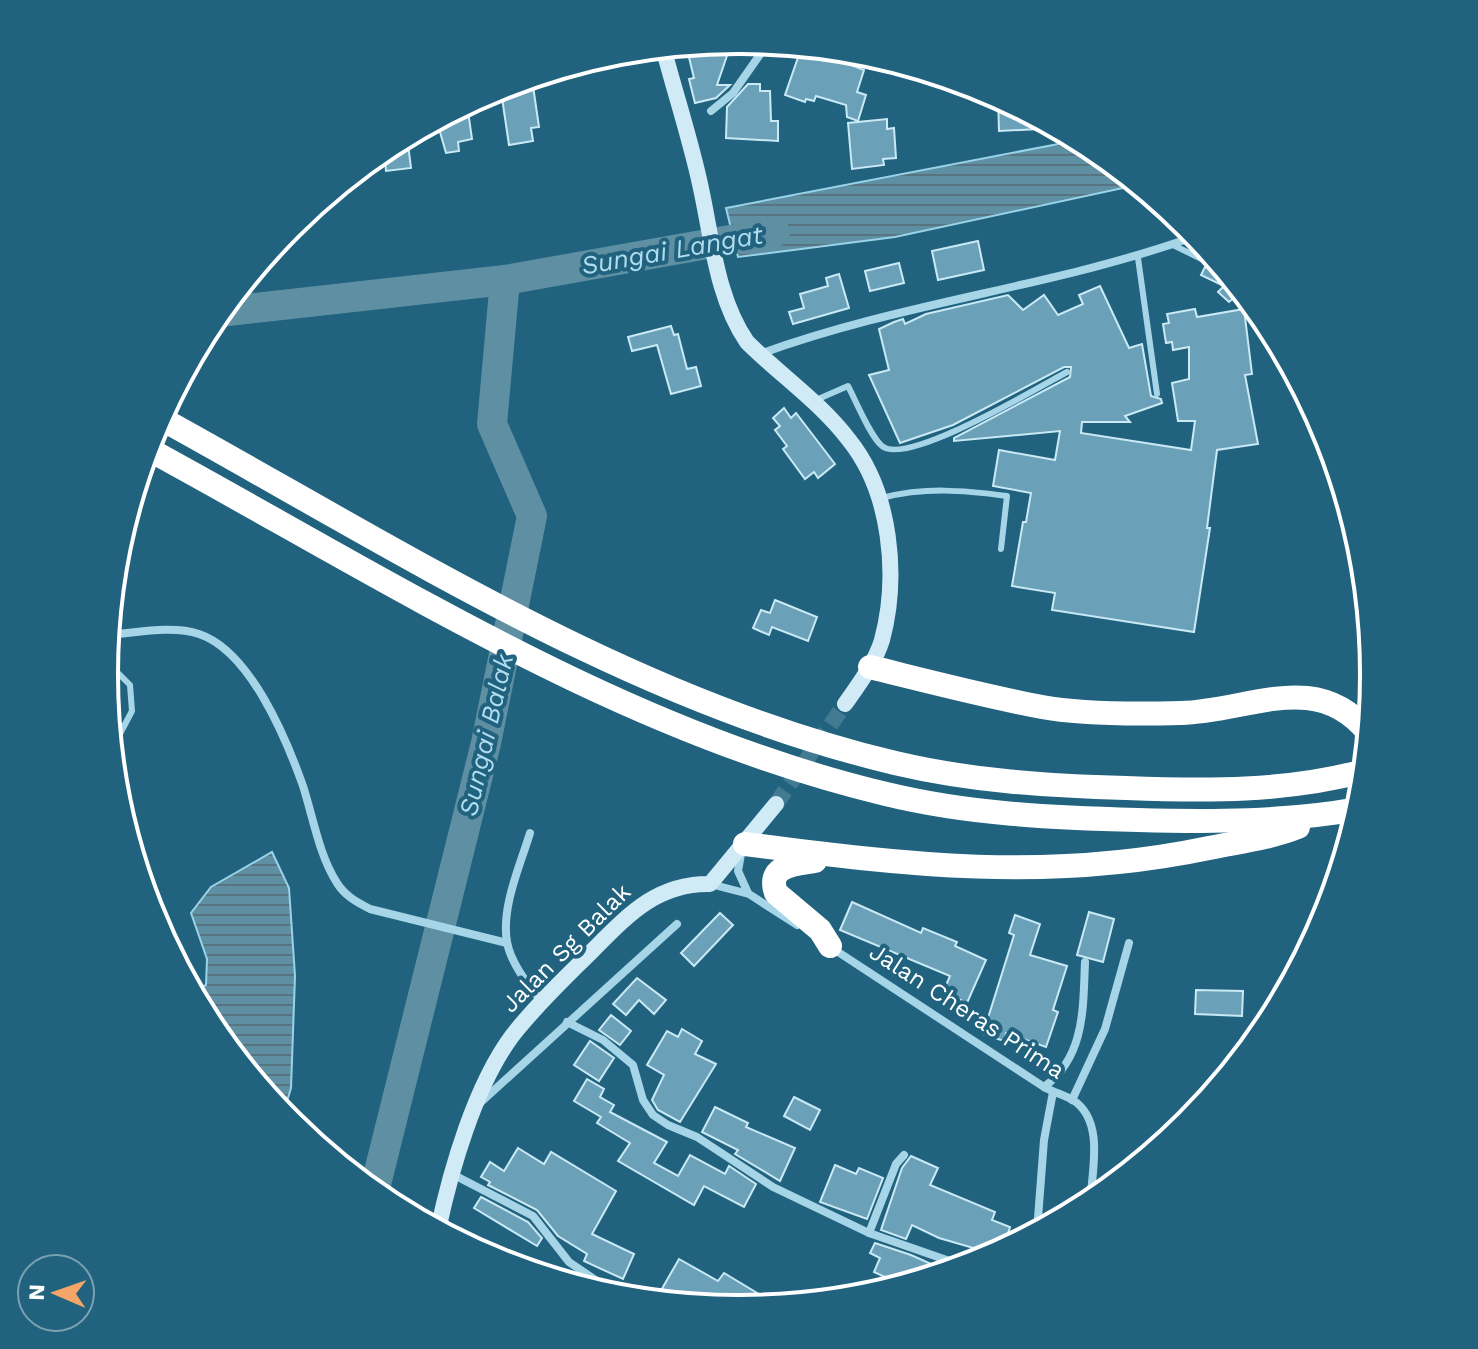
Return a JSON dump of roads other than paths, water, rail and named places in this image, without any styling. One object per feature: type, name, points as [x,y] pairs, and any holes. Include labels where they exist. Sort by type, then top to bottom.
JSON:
[{"type":"highway","points":[[171,424],[591,653],[688,698],[795,735],[896,763],[976,778],[1051,786],[1249,789],[1329,781],[1351,775]]},
{"type":"highway","points":[[159,455],[578,682],[715,743],[805,772],[888,795],[969,809],[1177,821],[1344,811]]},
{"type":"highway","points":[[870,667],[1045,708],[1182,713],[1297,696],[1320,698],[1353,714],[1358,719]]},
{"type":"highway","points":[[745,844],[961,869],[1100,867],[1163,858],[1291,830],[1330,814]]},
{"type":"highway","points":[[830,946],[820,930],[776,893],[773,886],[779,870],[786,865],[846,857]]},
{"type":"street","points":[[711,111],[733,93],[760,55]]},
{"type":"street","points":[[666,58],[699,180],[723,291],[736,327],[759,354],[813,401],[855,448],[882,498],[889,552],[882,641],[870,667],[845,704]]},
{"type":"street","points":[[759,354],[843,326],[1138,258],[1183,241]]},
{"type":"street","points":[[120,634],[165,631],[198,633],[221,644],[245,670],[263,698],[302,783],[337,885],[351,899],[370,909],[507,943]]},
{"type":"street","points":[[710,884],[776,804]]},
{"type":"street","points":[[530,833],[509,907],[507,943],[519,971],[541,1002]]},
{"type":"street","points":[[745,844],[738,871],[749,894]]},
{"type":"street","name":"Jalan Cheras Prima","points":[[710,884],[749,894],[1048,1090],[1072,1100],[1087,1113],[1093,1137],[1091,1185]]},
{"type":"street","name":"Jalan Sg Balak","points":[[441,1218],[451,1173],[477,1105],[511,1038],[541,1002],[643,902],[682,885],[710,884]]},
{"type":"street","points":[[477,1105],[677,924]]},
{"type":"street","points":[[1072,1100],[1105,1029],[1129,943]]},
{"type":"street","points":[[1038,1218],[1048,1090],[1069,1064],[1076,1049],[1085,962]]},
{"type":"street","points":[[567,1022],[603,1040],[633,1065],[643,1100],[653,1115],[697,1137],[773,1187],[869,1233],[945,1259]]},
{"type":"street","points":[[869,1233],[896,1164],[904,1155]]},
{"type":"street","points":[[451,1173],[533,1216],[569,1262],[591,1277]]},
{"type":"lane","points":[[1173,245],[1199,258]]},
{"type":"lane","points":[[1138,258],[1157,394]]},
{"type":"lane","points":[[813,401],[848,386],[881,445],[895,451],[915,447],[994,412],[1067,372]]},
{"type":"lane","points":[[882,498],[913,490],[961,490],[1007,496],[1001,549]]},
{"type":"lane","points":[[118,673],[130,685],[132,711],[122,731]]},
{"type":"water","points":[[1060,144],[1124,188],[895,237],[738,257],[726,208]]},
{"type":"water","points":[[272,852],[289,888],[295,976],[291,1088],[287,1100],[247,1052],[203,986],[206,985],[207,959],[191,913],[211,887]]},
{"type":"waterway","name":"Sungai Langat","points":[[238,310],[505,280],[775,232]]},
{"type":"waterway","name":"Sungai Balak","points":[[377,1178],[486,743],[532,516],[492,424],[505,280]]},
{"type":"tunnel","points":[[776,804],[845,704]]}]
